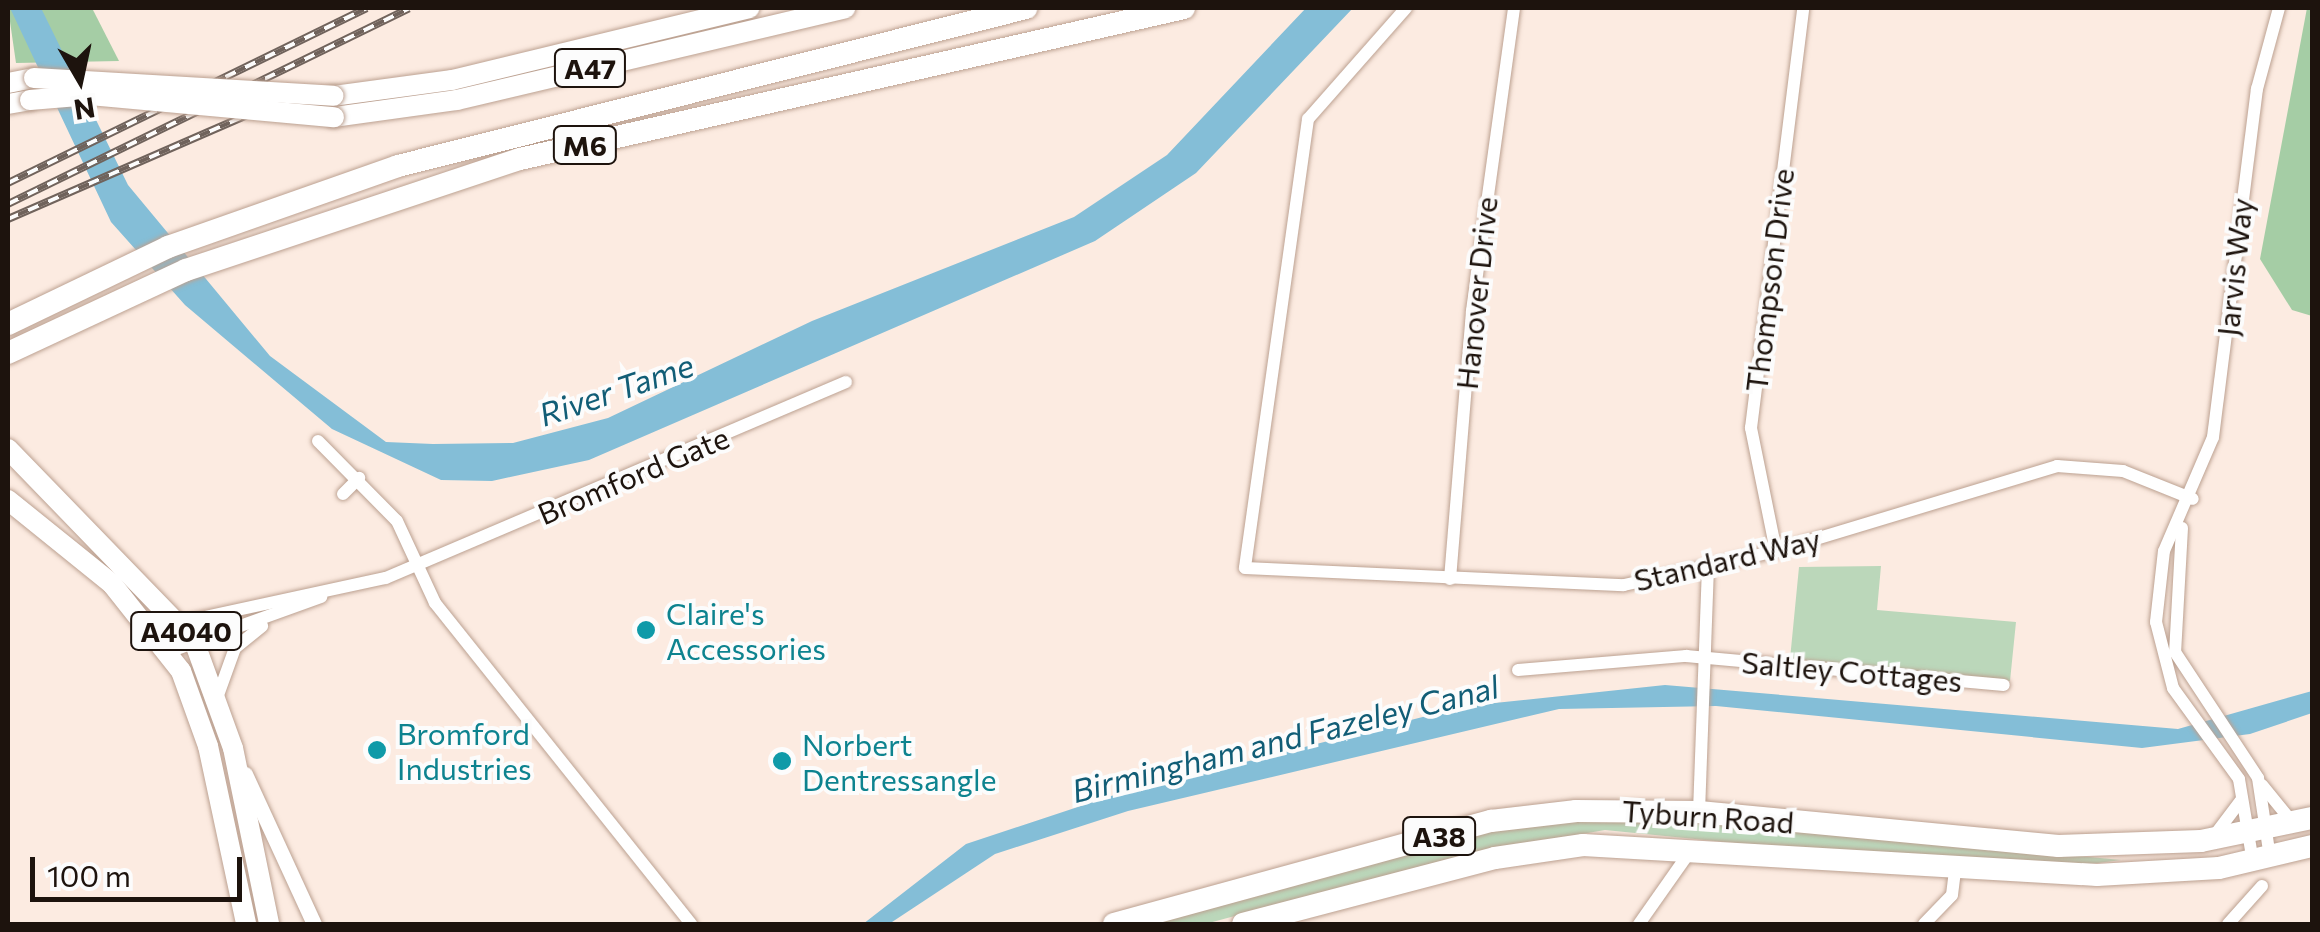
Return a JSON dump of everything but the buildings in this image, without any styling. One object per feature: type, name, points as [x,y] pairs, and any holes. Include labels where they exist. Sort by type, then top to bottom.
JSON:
[{"type":"highway","name":"M6","points":[[8,324],[168,247],[398,166],[1026,8]]},
{"type":"highway","name":"M6","points":[[8,353],[186,270],[520,159],[1184,8]]},
{"type":"highway","name":"Tyburn Road","points":[[1114,924],[1490,822],[1576,810],[1698,812],[1991,842],[2201,842],[2303,821]]},
{"type":"highway","name":"Tyburn Road","points":[[1243,924],[1495,858],[1583,845],[1692,848],[1956,871],[2097,875],[2261,860],[2312,846]]},
{"type":"main road","name":"A47","points":[[8,83],[34,78],[333,106],[749,8]]},
{"type":"main road","name":"A47","points":[[8,104],[90,95],[333,106],[457,100],[844,8]]},
{"type":"main road","name":"A4040","points":[[8,449],[194,641],[233,748],[256,879],[269,924]]},
{"type":"main road","name":"A4040","points":[[8,500],[40,518],[154,628],[168,652],[200,718],[246,924]]},
{"type":"street","name":"Standard Way","points":[[1406,8],[1308,119],[1246,568],[1624,585],[1776,551],[2058,466],[2123,471],[2193,499]]},
{"type":"street","name":"Hanover Drive","points":[[1450,579],[1474,293],[1514,8]]},
{"type":"street","name":"Thompson Drive","points":[[1776,551],[1751,428],[1803,8]]},
{"type":"street","name":"Jarvis Way","points":[[2258,831],[2229,759],[2162,667],[2156,622],[2164,551],[2182,526],[2213,437],[2257,89],[2280,8]]},
{"type":"street","name":"Bromford Gate","points":[[168,652],[267,622],[328,594],[420,565],[846,382]]},
{"type":"street","points":[[318,441],[359,478],[420,565],[434,602],[691,924]]},
{"type":"street","points":[[343,494],[359,478]]},
{"type":"street","name":"Jarvis Way","points":[[2182,526],[2175,652],[2258,778]]},
{"type":"street","points":[[1701,657],[1708,568]]},
{"type":"street","name":"Bromford Gate","points":[[154,628],[175,618],[328,594]]},
{"type":"street","points":[[217,698],[235,648],[267,622]]},
{"type":"street","name":"Saltley Cottages","points":[[1698,812],[1701,657]]},
{"type":"street","name":"Saltley Cottages","points":[[1518,670],[1701,657],[2004,685]]},
{"type":"street","points":[[233,748],[314,924]]},
{"type":"street","points":[[2258,778],[2303,821]]},
{"type":"street","points":[[2258,778],[2261,860]]},
{"type":"street","points":[[2201,842],[2242,798]]},
{"type":"street","points":[[225,829],[284,924]]},
{"type":"street","points":[[1639,924],[1686,868],[1692,848]]},
{"type":"street","points":[[1924,924],[1952,895],[1956,871]]},
{"type":"street","points":[[2228,924],[2262,886]]},
{"type":"green space","points":[[8,8],[92,8],[119,61],[16,63]]},
{"type":"green space","points":[[2307,8],[2312,8],[2312,316],[2292,310],[2260,259]]},
{"type":"green space","points":[[1881,566],[1877,610],[2016,622],[2010,681],[1790,659],[1799,567]]},
{"type":"green space","points":[[1691,819],[2121,860],[2052,869],[1955,865],[1605,830],[1471,853],[1205,924],[1140,924],[1496,830],[1560,820]]},
{"type":"water","points":[[10,8],[41,8],[128,185],[270,356],[386,442],[433,444],[513,443],[608,418],[812,321],[1074,217],[1167,155],[1306,8],[1353,8],[1196,173],[1095,241],[589,460],[492,481],[441,480],[332,429],[185,305],[111,222]]},
{"type":"water","points":[[1665,685],[2178,729],[2312,691],[2312,713],[2250,734],[2142,748],[1716,706],[1559,709],[1128,811],[995,854],[889,924],[863,924],[966,844],[1111,796],[1466,706]]},
{"type":"railway","points":[[8,183],[367,8]]},
{"type":"railway","points":[[8,204],[409,8]]},
{"type":"railway","points":[[8,219],[259,110]]},
{"type":"place","name":"Claire's Accessories","points":[[646,630]]},
{"type":"place","name":"Bromford Industries","points":[[377,750]]},
{"type":"place","name":"Norbert Dentressangle","points":[[782,761]]},
{"type":"water label","name":"River Tame","points":[[616,389]]},
{"type":"water label","name":"Birmingham and Fazeley Canal","points":[[1285,738]]}]
